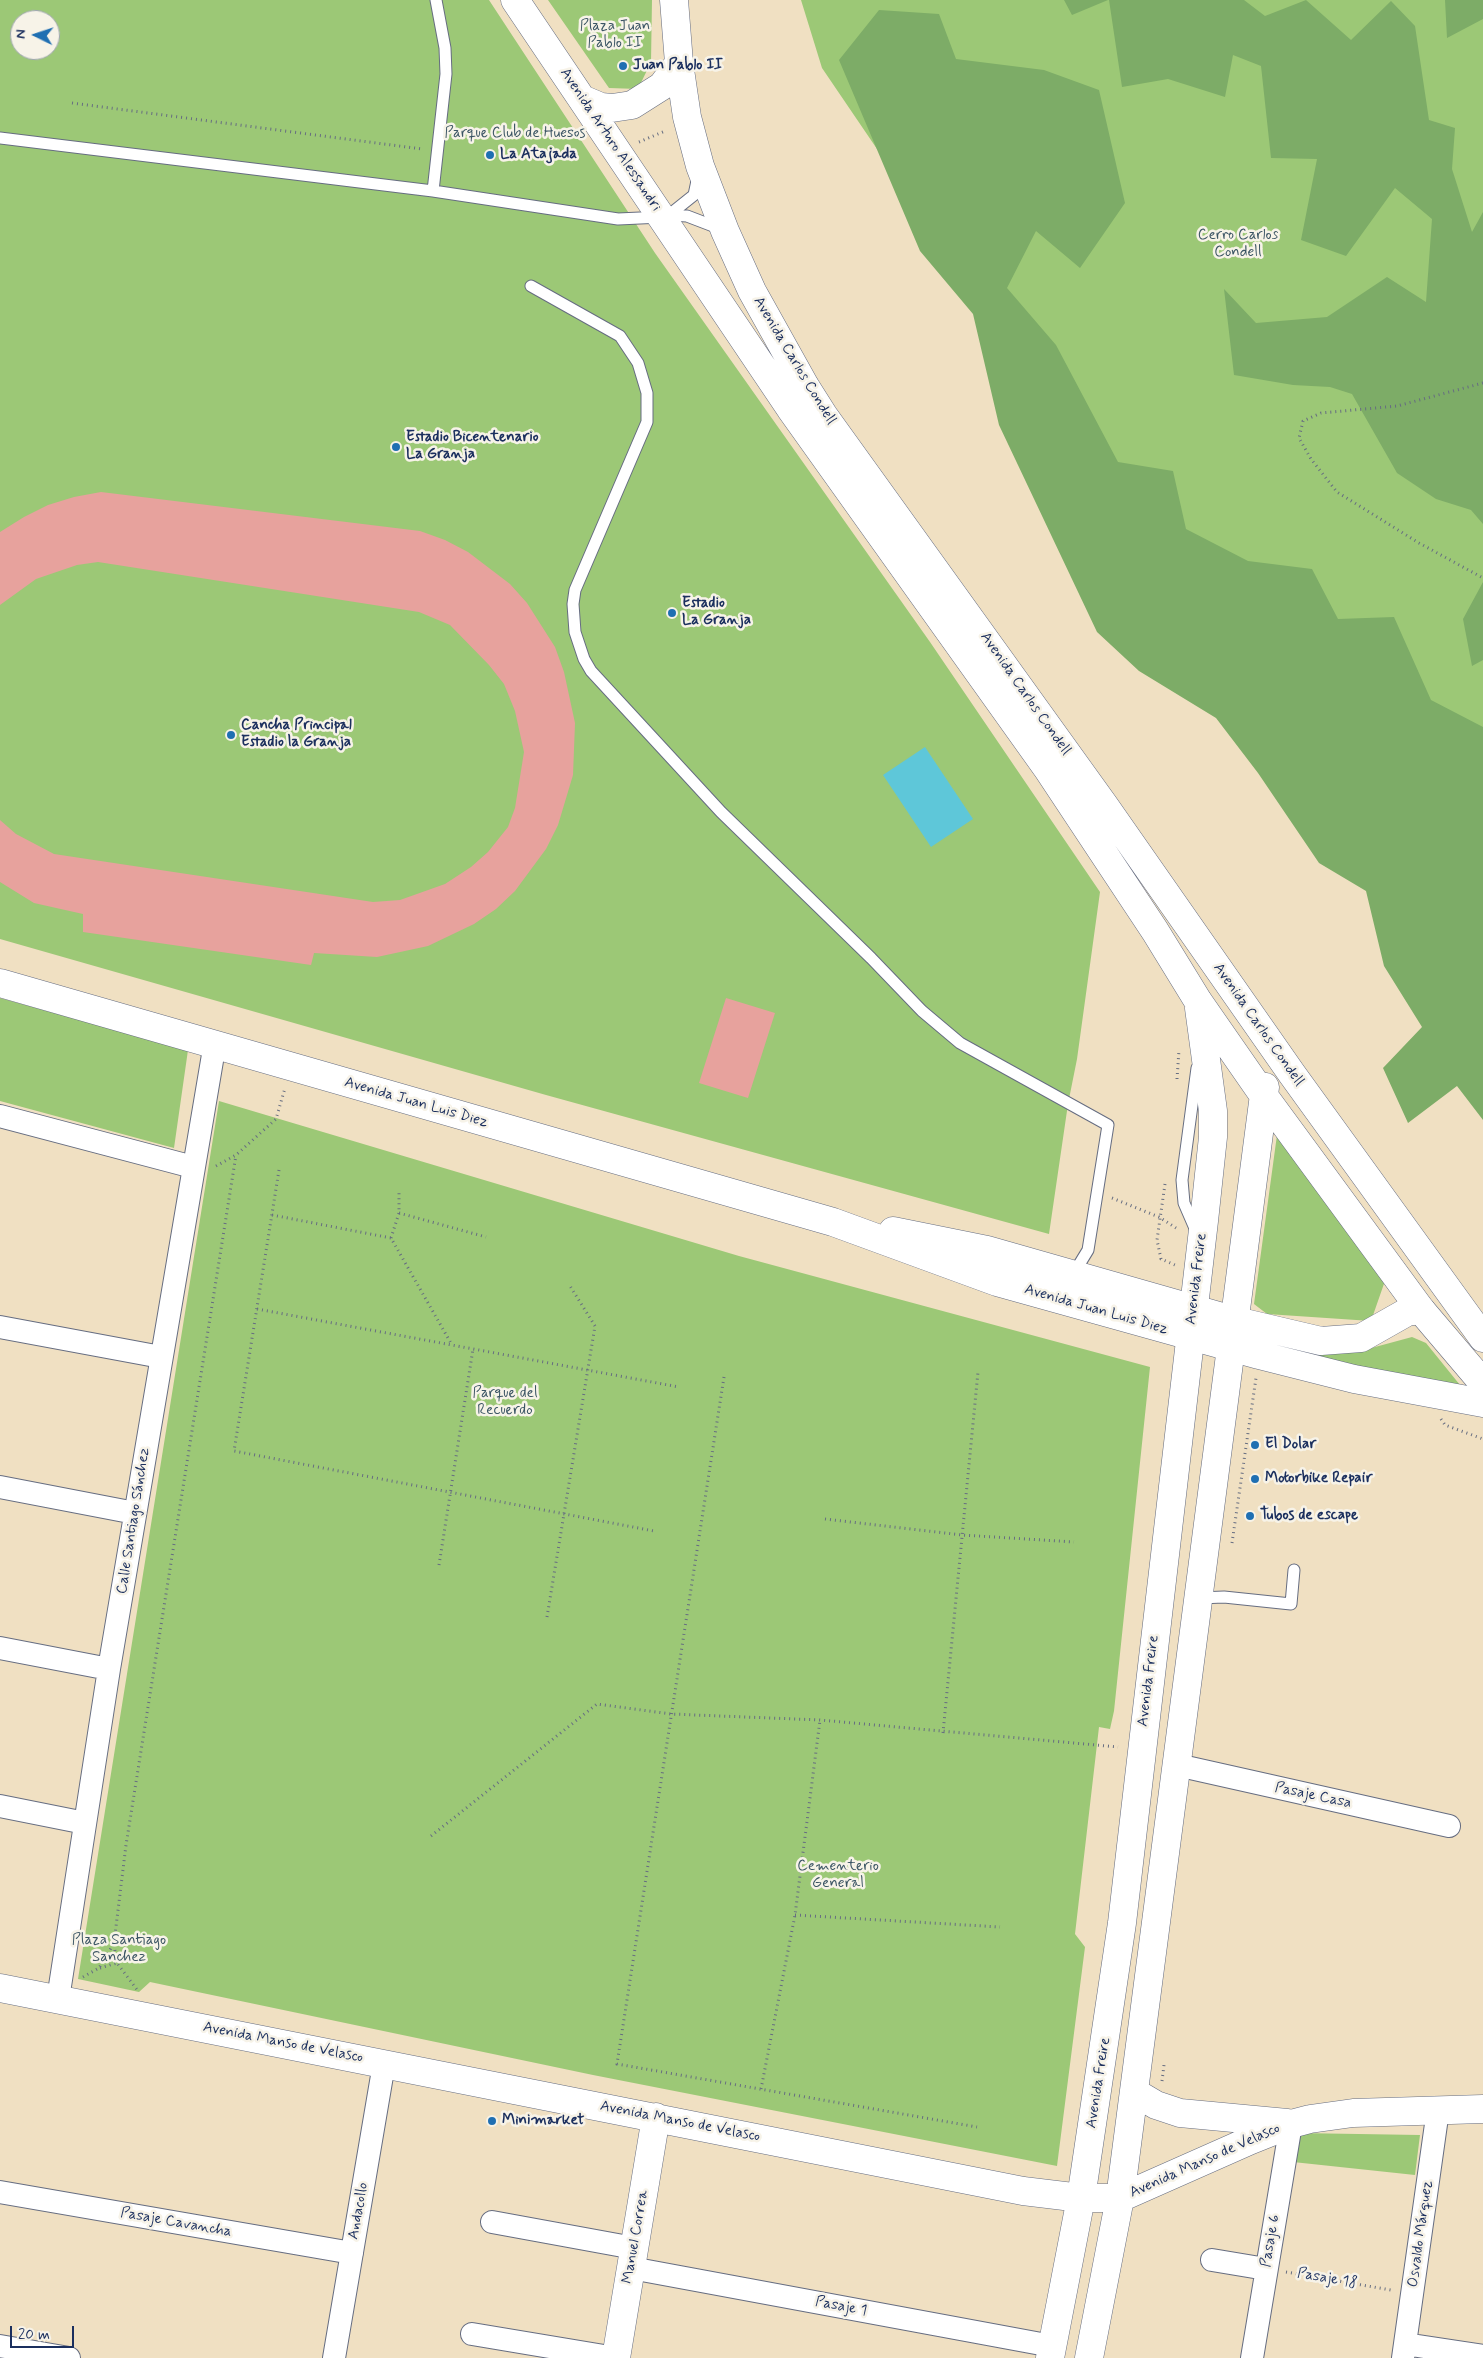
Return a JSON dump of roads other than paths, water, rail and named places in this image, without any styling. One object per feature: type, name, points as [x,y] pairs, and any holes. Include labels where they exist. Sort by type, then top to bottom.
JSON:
[{"type":"main road","name":"Avenida Arturo Alessandri","points":[[515,0],[665,216],[737,331]]},
{"type":"main road","name":"Avenida Carlos Condell","points":[[674,0],[686,117],[700,166],[725,231],[752,291],[824,416],[1104,805],[1263,1033],[1478,1332]]},
{"type":"main road","points":[[582,99],[602,107],[612,108],[632,105],[662,86],[679,63]]},
{"type":"main road","name":"Avenida Carlos Condell","points":[[737,331],[1046,768],[1150,924],[1198,1002],[1264,1096],[1420,1310],[1483,1383]]},
{"type":"main road","name":"Avenida Juan Luis Diez","points":[[0,982],[833,1222],[997,1282],[1232,1348],[1425,1394],[1483,1403]]},
{"type":"main road","name":"Avenida Freire","points":[[1051,2352],[1081,2198],[1122,1923],[1141,1748],[1202,1243],[1213,1137],[1213,1111],[1198,1002]]},
{"type":"main road","points":[[1089,2358],[1120,2198],[1236,1321],[1264,1096],[1266,1063],[1263,1033]]},
{"type":"main road","name":"Avenida Juan Luis Diez","points":[[833,1222],[948,1242],[1074,1274],[1236,1321],[1306,1338],[1336,1341],[1361,1338],[1407,1312],[1420,1310]]},
{"type":"main road","points":[[1420,1310],[1447,1314],[1478,1332]]},
{"type":"main road","name":"Avenida Manso de Velasco","points":[[0,1988],[60,1987],[150,2017],[1023,2190],[1081,2198],[1120,2198],[1291,2124],[1353,2113],[1483,2109]]},
{"type":"main road","name":"Avenida Manso de Velasco","points":[[1134,2092],[1156,2105],[1180,2114],[1291,2124]]},
{"type":"main road","name":"Manuel Correa","points":[[616,2358],[656,2117]]},
{"type":"street","name":"Calle Santiago Sánchez","points":[[60,1987],[109,1669],[215,1043]]},
{"type":"street","points":[[0,1116],[194,1167]]},
{"type":"street","points":[[0,1327],[161,1357]]},
{"type":"street","points":[[0,1487],[135,1513]]},
{"type":"street","points":[[0,1648],[109,1669]]},
{"type":"street","name":"Pasaje Casa","points":[[1177,1765],[1450,1826]]},
{"type":"street","points":[[0,1806],[85,1823]]},
{"type":"street","name":"Andacollo","points":[[334,2358],[384,2064]]},
{"type":"street","name":"Osvaldo Márquez","points":[[1404,2351],[1438,2110]]},
{"type":"street","name":"Pasaje 6","points":[[1252,2358],[1291,2124]]},
{"type":"street","name":"Pasaje Cavancha","points":[[0,2192],[352,2253]]},
{"type":"street","name":"Pasaje 1","points":[[492,2222],[632,2258],[1051,2352]]},
{"type":"street","points":[[1212,2260],[1266,2268]]},
{"type":"street","points":[[472,2334],[616,2358]]},
{"type":"street","points":[[11,2351],[69,2358]]},
{"type":"street","points":[[1404,2351],[1483,2356]]},
{"type":"lane","points":[[433,191],[446,74],[445,48],[436,0]]},
{"type":"lane","points":[[0,138],[433,191],[618,219],[687,216],[725,231]]},
{"type":"lane","points":[[665,216],[694,195],[700,166]]},
{"type":"lane","points":[[531,286],[620,336],[638,363],[647,393],[647,422],[575,590],[573,604],[575,632],[584,659],[591,671],[721,812],[871,958],[922,1011],[960,1043],[1108,1125],[1088,1250],[1074,1274]]},
{"type":"lane","points":[[1199,1598],[1224,1597],[1291,1604],[1294,1570]]},
{"type":"water","points":[[925,747],[973,819],[931,847],[883,775]]},
{"type":"place","name":"Juan Pablo II","points":[[623,66]]},
{"type":"place","name":"La Atajada","points":[[490,155]]},
{"type":"place","name":"Estadio Bicentenario La Granja","points":[[396,447]]},
{"type":"place","name":"Estadio La Granja","points":[[672,613]]},
{"type":"place","name":"Cancha Principal Estadio la Granja","points":[[231,735]]},
{"type":"place","name":"El Dolar","points":[[1255,1445]]},
{"type":"place","name":"Motorbike Repair","points":[[1255,1479]]},
{"type":"place","name":"Tubos de escape","points":[[1250,1516]]},
{"type":"place","name":"Minimarket","points":[[492,2121]]},
{"type":"park label","name":"Plaza Juan Pablo II","points":[[615,36]]},
{"type":"park label","name":"Parque Club de Huesos","points":[[515,134]]},
{"type":"park label","name":"Cerro Carlos Condell","points":[[1238,244]]},
{"type":"park label","name":"Parque del Recuerdo","points":[[505,1402]]},
{"type":"park label","name":"Cementerio General","points":[[838,1876]]},
{"type":"park label","name":"Plaza Santiago Sanchez","points":[[119,1950]]}]
